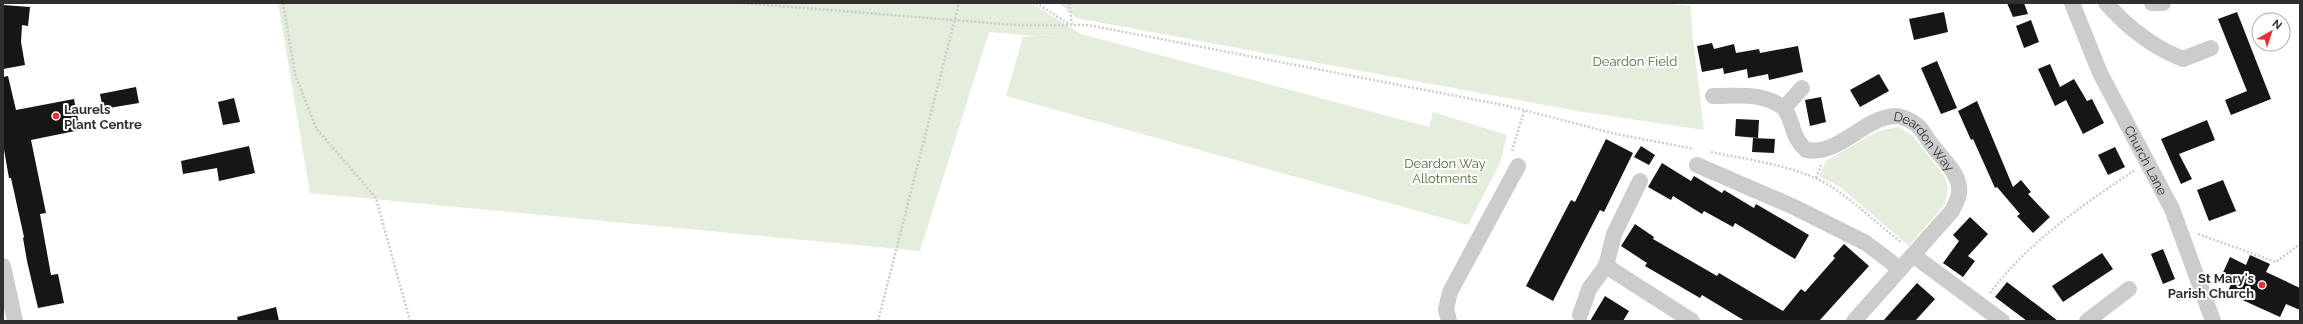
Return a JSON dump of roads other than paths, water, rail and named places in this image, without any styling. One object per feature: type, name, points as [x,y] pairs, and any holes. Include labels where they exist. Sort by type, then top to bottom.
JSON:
[{"type":"street","points":[[2106,3],[2124,23],[2160,50],[2183,59],[2211,48]]},
{"type":"street","points":[[2152,3],[2163,3]]},
{"type":"street","name":"Church Lane","points":[[2075,4],[2100,73],[2172,210],[2213,321]]},
{"type":"street","points":[[1713,96],[1762,96],[1772,99],[1784,108],[1802,88]]},
{"type":"street","name":"Deardon Way","points":[[1784,108],[1789,116],[1794,136],[1806,150],[1815,152],[1831,147],[1885,118],[1897,116],[1918,125],[1951,169],[1957,180],[1959,194],[1952,211],[1854,321]]},
{"type":"street","points":[[1449,321],[1446,309],[1450,292],[1515,162]]},
{"type":"street","points":[[1697,165],[1794,207],[1866,244],[1900,269]]},
{"type":"street","points":[[1580,315],[1588,289],[1606,266],[1614,234],[1640,181]]},
{"type":"street","points":[[1913,255],[2002,321]]},
{"type":"street","points":[[3,266],[15,321]]},
{"type":"street","points":[[1606,266],[1692,321]]},
{"type":"street","points":[[2087,321],[2129,289]]},
{"type":"place","name":"Laurels Plant Centre","points":[[56,116]]},
{"type":"place","name":"St Mary's Parish Church","points":[[2262,285]]},
{"type":"park label","name":"Deardon Field","points":[[1635,61]]},
{"type":"park label","name":"Deardon Way Allotments","points":[[1445,170]]}]
